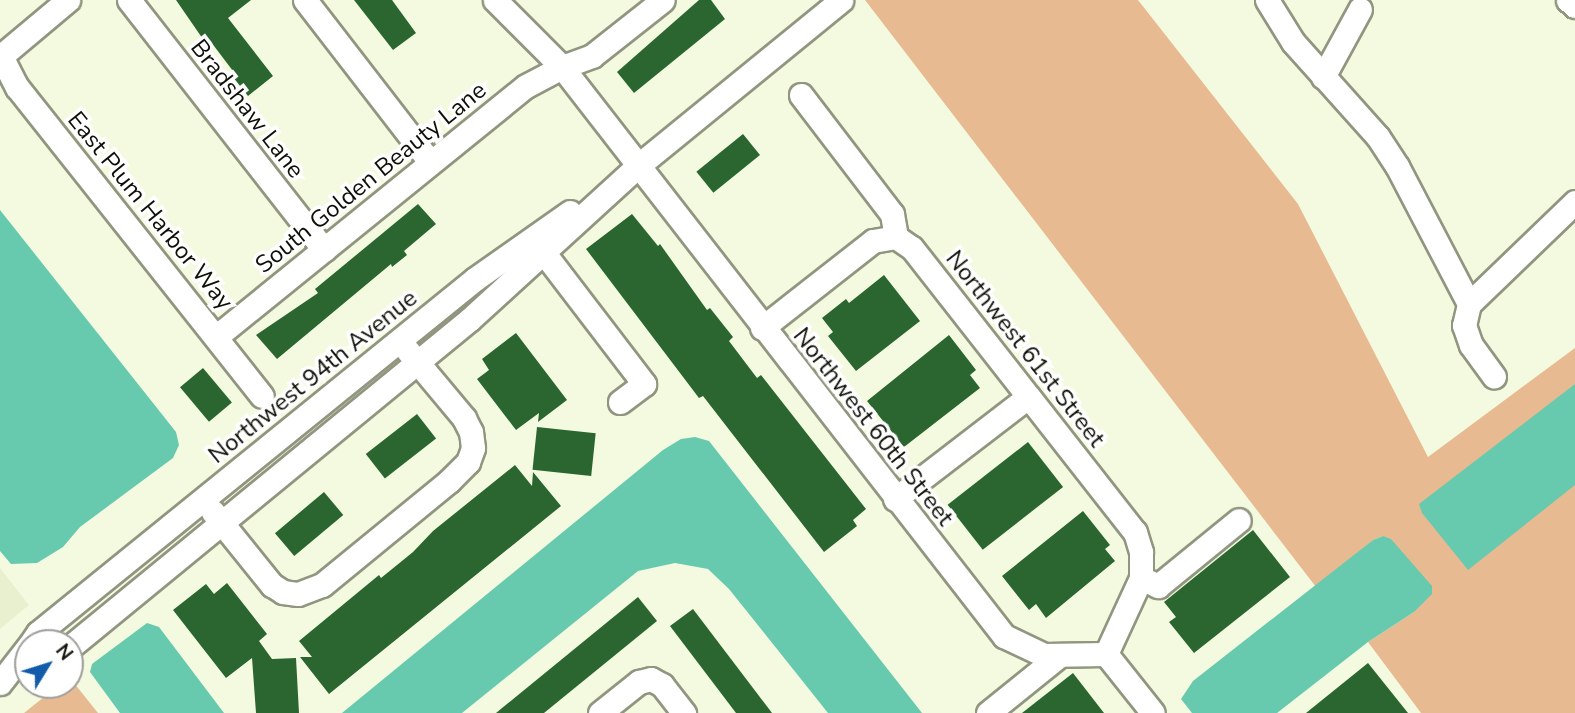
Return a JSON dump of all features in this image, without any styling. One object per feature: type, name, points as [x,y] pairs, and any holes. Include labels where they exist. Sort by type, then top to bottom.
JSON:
[{"type":"street","points":[[1,56],[68,0]]},
{"type":"street","name":"Bradshaw Lane","points":[[129,0],[324,250]]},
{"type":"street","points":[[305,0],[430,162]]},
{"type":"street","name":"Northwest 60th Street","points":[[495,0],[562,67],[639,164],[762,328],[1004,636],[1044,655],[1106,654]]},
{"type":"street","name":"South Golden Beauty Lane","points":[[217,336],[526,86],[562,67],[592,56],[663,0]]},
{"type":"street","name":"Northwest 94th Avenue","points":[[43,629],[475,279],[639,164],[841,0]]},
{"type":"street","points":[[1267,0],[1293,42],[1378,137],[1391,156],[1469,304]]},
{"type":"street","points":[[1568,0],[1575,6]]},
{"type":"street","points":[[1323,77],[1360,9]]},
{"type":"street","name":"East Plum Harbor Way","points":[[1,56],[17,87],[262,396]]},
{"type":"street","name":"Northwest 61st Street","points":[[801,95],[892,214],[896,237],[912,248],[1135,532],[1140,552],[1141,578],[1106,654]]},
{"type":"street","name":"Northwest 94th Avenue","points":[[84,635],[417,362],[544,253],[639,164]]},
{"type":"street","points":[[1494,377],[1471,345],[1464,325],[1469,304],[1575,202]]},
{"type":"street","points":[[762,328],[873,241],[896,237]]},
{"type":"street","points":[[544,253],[644,384],[621,402]]},
{"type":"street","points":[[203,500],[272,585],[283,592],[298,594],[309,592],[332,576],[449,481],[468,462],[473,448],[464,418],[399,340]]},
{"type":"street","points":[[895,499],[1028,397]]},
{"type":"street","points":[[1141,578],[1158,586],[1239,520]]},
{"type":"street","points":[[1106,654],[1153,713]]},
{"type":"street","points":[[988,713],[1060,655]]},
{"type":"street","name":"Northwest 94th Avenue","points":[[1,683],[14,665]]},
{"type":"street","points":[[600,713],[639,682],[651,679],[662,685],[684,713]]},
{"type":"shaded area","points":[[865,0],[1138,0],[1298,204],[1428,457],[1575,348],[1575,713],[1421,713],[1368,642],[1414,612],[1383,536],[1373,540],[1316,587]]},
{"type":"shaded area","points":[[0,568],[29,605],[0,629]]},
{"type":"shaded area","points":[[84,696],[98,713],[24,713],[42,699],[84,699]]},
{"type":"water","points":[[0,210],[176,432],[179,445],[173,458],[80,527],[63,547],[37,563],[11,564],[0,551]]},
{"type":"water","points":[[1575,384],[1575,485],[1468,570],[1422,513],[1419,504]]},
{"type":"water","points":[[695,437],[709,441],[922,713],[828,713],[729,589],[708,569],[675,563],[638,571],[462,713],[342,713],[663,450],[681,439]]},
{"type":"water","points":[[1383,536],[1391,539],[1432,586],[1432,594],[1414,612],[1368,642],[1277,713],[1192,713],[1181,699],[1193,681],[1373,540]]},
{"type":"water","points":[[147,623],[159,627],[224,713],[120,713],[90,672],[92,664]]},
{"type":"building","points":[[176,0],[251,0],[228,18],[273,76],[248,96],[233,77],[236,75],[211,42],[207,45]]},
{"type":"building","points":[[354,0],[392,0],[416,33],[393,50]]},
{"type":"building","points":[[699,0],[711,0],[725,19],[634,93],[617,72]]},
{"type":"building","points":[[743,134],[760,155],[713,193],[696,172]]},
{"type":"building","points":[[418,204],[436,224],[404,251],[407,255],[392,267],[391,264],[277,359],[256,335],[318,293],[315,289]]},
{"type":"building","points":[[632,214],[658,246],[660,244],[707,310],[710,308],[733,337],[729,341],[757,378],[761,375],[866,509],[853,520],[857,526],[824,552],[703,396],[699,398],[586,249]]},
{"type":"building","points":[[884,275],[920,321],[856,371],[828,336],[833,332],[822,318],[846,299],[849,303]]},
{"type":"building","points":[[516,333],[567,400],[538,422],[539,413],[516,430],[477,379],[489,370],[482,359]]},
{"type":"building","points":[[949,335],[976,370],[970,375],[980,388],[904,447],[867,401]]},
{"type":"building","points":[[203,368],[232,402],[209,422],[180,387]]},
{"type":"building","points":[[417,414],[436,438],[385,478],[366,454]]},
{"type":"building","points":[[537,427],[596,433],[591,476],[533,470]]},
{"type":"building","points":[[1028,442],[1063,487],[983,550],[948,505]]},
{"type":"building","points":[[515,465],[532,486],[533,472],[561,506],[329,694],[300,657],[312,657],[299,641],[379,575],[381,578],[413,552],[433,531]]},
{"type":"building","points":[[324,492],[343,515],[294,556],[275,533]]},
{"type":"building","points":[[1083,511],[1110,545],[1105,549],[1115,561],[1046,618],[1036,604],[1029,610],[1002,576]]},
{"type":"building","points":[[1253,530],[1290,577],[1194,653],[1169,622],[1176,617],[1164,602]]},
{"type":"building","points":[[227,583],[267,634],[259,641],[272,659],[296,658],[299,713],[256,713],[252,658],[226,678],[173,610],[206,584],[214,594]]},
{"type":"building","points":[[638,597],[657,621],[544,713],[496,713]]},
{"type":"building","points":[[693,609],[772,713],[736,713],[670,626]]},
{"type":"building","points":[[1368,663],[1408,713],[1306,713]]},
{"type":"building","points":[[1073,673],[1104,713],[1022,713]]}]
